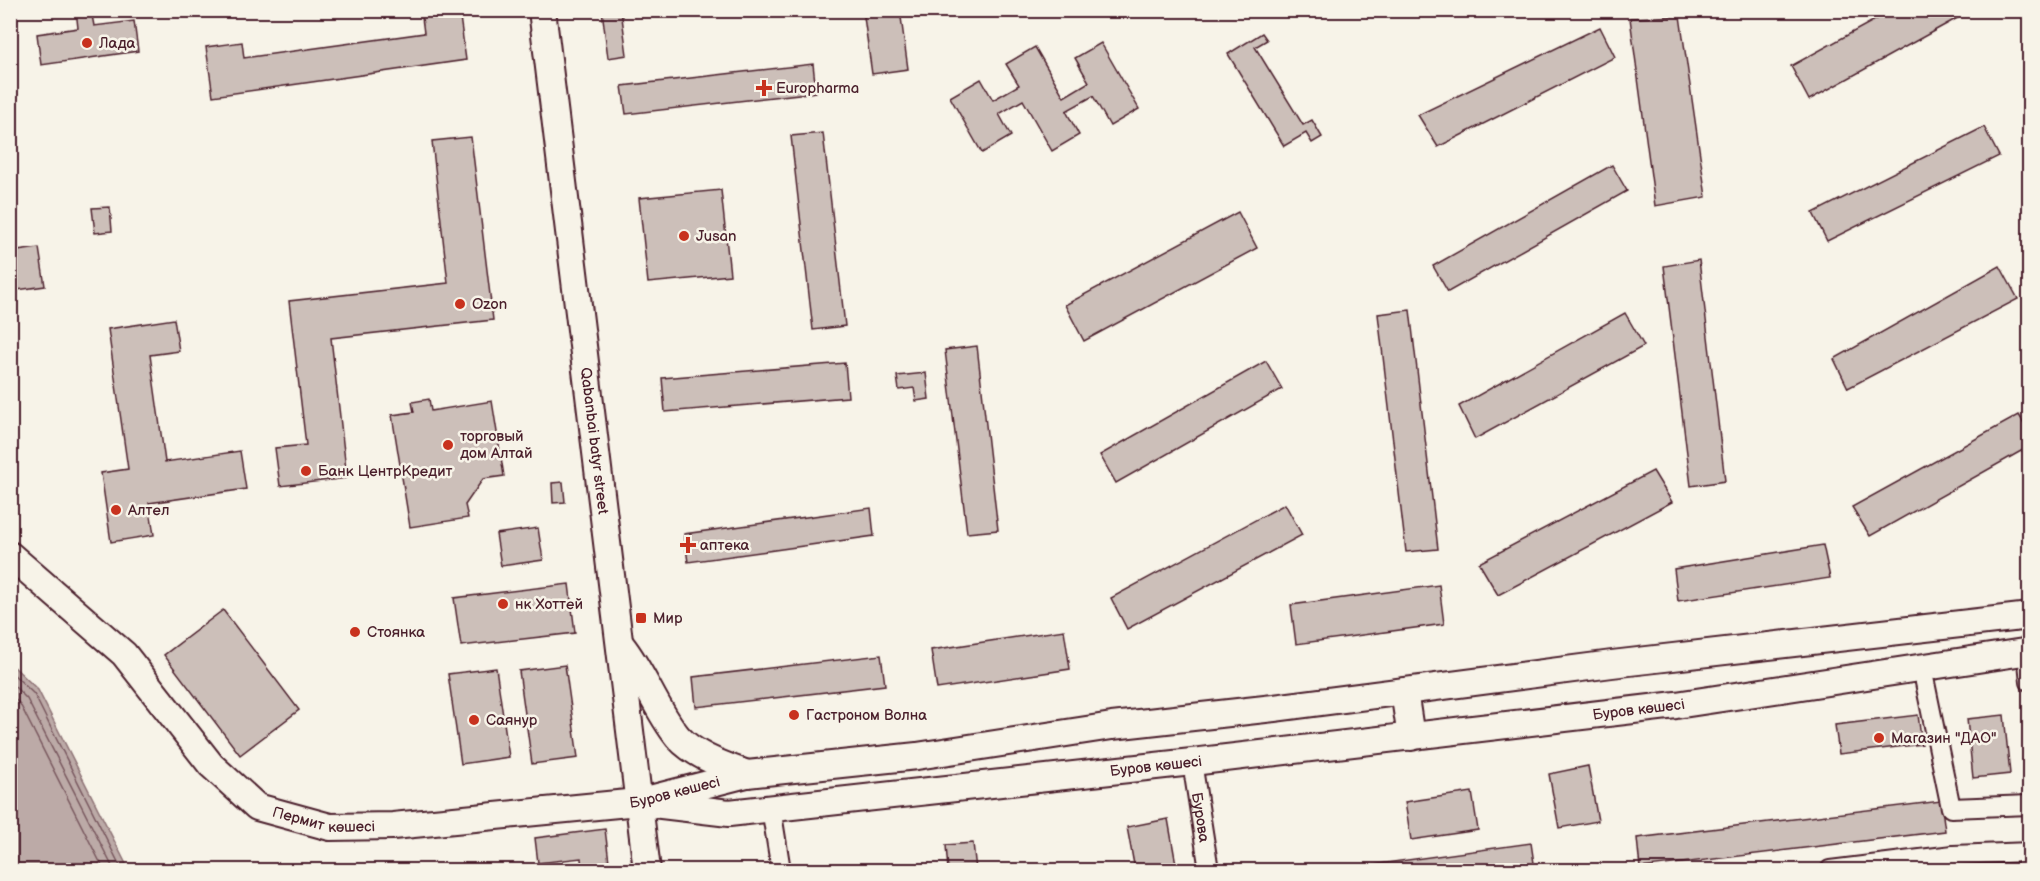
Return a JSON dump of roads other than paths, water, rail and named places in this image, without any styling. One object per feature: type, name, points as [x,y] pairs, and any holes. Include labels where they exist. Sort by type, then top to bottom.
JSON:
[{"type":"main road","name":"Qabanbai batyr street","points":[[542,10],[647,870]]},
{"type":"main road","name":"Пермит көшесі","points":[[10,555],[124,654],[212,765],[257,807],[330,826],[393,826],[638,802]]},
{"type":"main road","name":"Буров көшесі","points":[[638,802],[747,774],[917,756],[1112,726],[2030,616]]},
{"type":"main road","points":[[619,642],[633,660],[650,693],[678,737],[696,752],[747,774]]},
{"type":"main road","name":"Буров көшесі","points":[[638,802],[729,813],[1677,705],[2028,651]]},
{"type":"main road","points":[[1404,691],[1411,737]]},
{"type":"street","points":[[2028,651],[2030,682]]},
{"type":"street","points":[[1922,668],[1951,808],[2030,805]]},
{"type":"street","name":"Бурова","points":[[1192,762],[1209,870]]},
{"type":"street","points":[[771,808],[781,870]]},
{"type":"street","points":[[1830,870],[1953,855],[2030,852]]},
{"type":"water","points":[[10,663],[38,690],[129,870],[11,870]]},
{"type":"place","name":"Лада","points":[[87,43]]},
{"type":"place","name":"Europharma","points":[[764,88]]},
{"type":"place","name":"Jusan","points":[[684,236]]},
{"type":"place","name":"Ozon","points":[[460,304]]},
{"type":"place","name":"торговый дом Алтай","points":[[448,445]]},
{"type":"place","name":"Банк ЦентрКредит","points":[[306,471]]},
{"type":"place","name":"Алтел","points":[[116,510]]},
{"type":"place","name":"аптека","points":[[688,545]]},
{"type":"place","name":"нк Хоттей","points":[[503,604]]},
{"type":"place","name":"Мир","points":[[641,618]]},
{"type":"place","name":"Стоянка","points":[[355,632]]},
{"type":"place","name":"Гастроном Волна","points":[[794,715]]},
{"type":"place","name":"Саянур","points":[[474,720]]},
{"type":"place","name":"Магазин \"ДАО\"","points":[[1879,738]]}]
